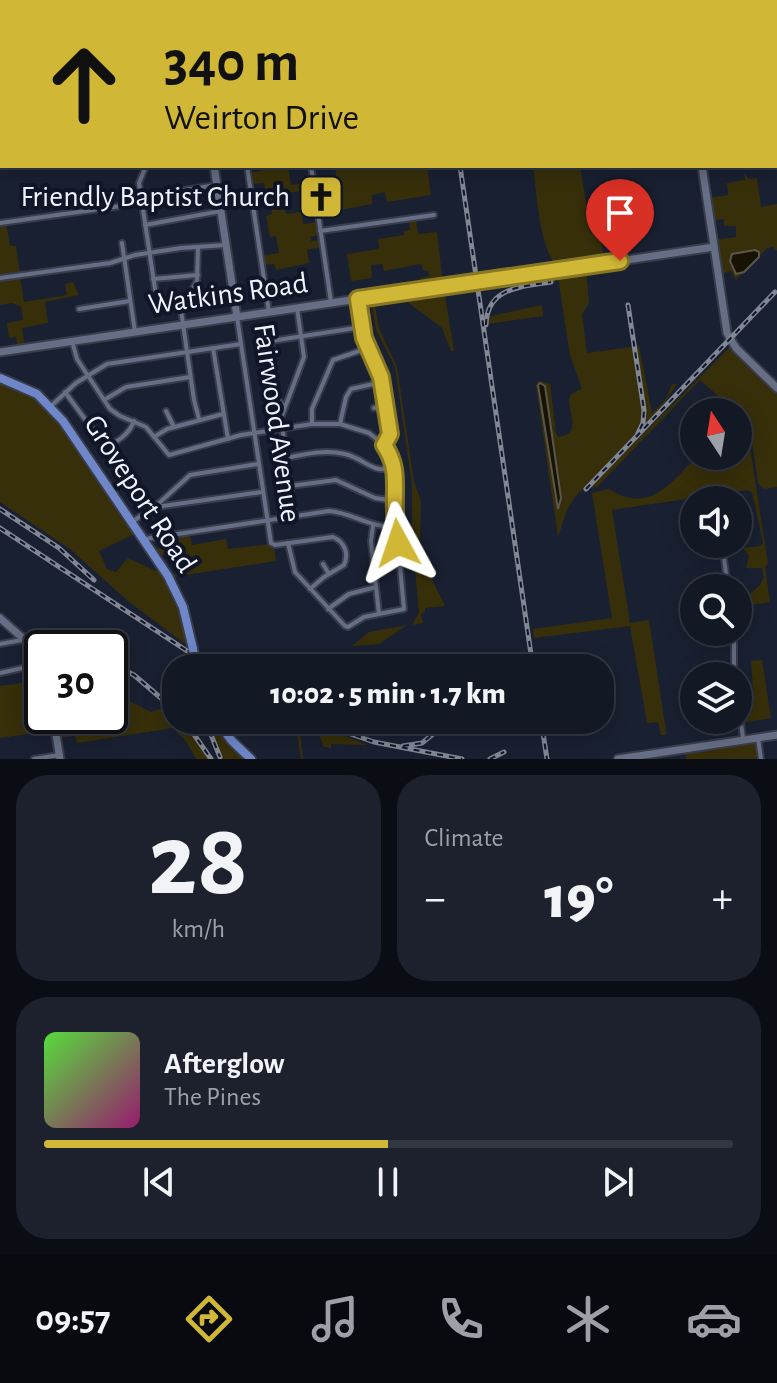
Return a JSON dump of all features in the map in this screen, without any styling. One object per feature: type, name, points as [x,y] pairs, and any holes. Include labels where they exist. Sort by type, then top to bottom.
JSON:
[{"type":"main road","name":"Groveport Road","points":[[0,375],[28,388],[51,406],[144,539],[177,594],[187,620],[194,654]]},
{"type":"main road","points":[[227,734],[251,759]]},
{"type":"street","points":[[145,168],[139,181],[157,302]]},
{"type":"street","name":"Fairwood Avenue","points":[[214,168],[271,544],[288,543]]},
{"type":"street","points":[[247,168],[269,312]]},
{"type":"street","points":[[311,168],[331,303]]},
{"type":"street","points":[[702,168],[727,333],[736,348],[777,388]]},
{"type":"street","points":[[0,223],[128,205],[141,198],[217,185]]},
{"type":"street","points":[[145,225],[221,211]]},
{"type":"street","points":[[320,231],[434,215]]},
{"type":"street","points":[[122,243],[135,332]]},
{"type":"street","points":[[0,278],[150,253],[226,245]]},
{"type":"street","name":"Watkins Road","points":[[0,352],[714,247]]},
{"type":"street","points":[[198,248],[195,288],[181,306],[199,419]]},
{"type":"street","points":[[153,279],[198,275]]},
{"type":"street","points":[[195,288],[201,292]]},
{"type":"street","points":[[358,299],[368,348],[379,367],[382,382],[390,435],[384,445]]},
{"type":"street","points":[[79,309],[130,301]]},
{"type":"street","points":[[294,515],[281,416],[303,362],[297,308]]},
{"type":"street","points":[[284,406],[277,399],[270,342],[362,327]]},
{"type":"street","points":[[72,341],[77,359],[104,400],[116,414],[146,427],[169,455],[254,433],[312,424],[340,424],[364,430],[384,445],[395,468],[396,526],[404,609],[364,617],[348,627],[328,609],[310,589],[293,569],[288,543],[334,537],[342,542],[346,552],[344,565],[310,589]]},
{"type":"street","points":[[51,406],[87,375],[107,364],[241,344]]},
{"type":"street","points":[[213,348],[228,439]]},
{"type":"street","points":[[312,424],[312,409],[333,360],[368,348]]},
{"type":"street","points":[[104,400],[126,387],[190,377]]},
{"type":"street","points":[[340,424],[351,389],[382,382]]},
{"type":"street","points":[[65,392],[104,445],[128,433],[134,421]]},
{"type":"street","points":[[374,408],[385,406]]},
{"type":"street","points":[[166,411],[174,427]]},
{"type":"street","points":[[154,437],[174,427],[223,414]]},
{"type":"street","points":[[286,458],[337,453],[356,458],[378,471],[395,468]]},
{"type":"street","points":[[132,522],[190,475],[258,464]]},
{"type":"street","points":[[290,486],[336,480],[375,498],[395,501]]},
{"type":"street","points":[[153,508],[263,492]]},
{"type":"street","points":[[144,539],[335,511],[373,526],[396,526]]},
{"type":"street","points":[[373,526],[371,541],[379,614]]},
{"type":"street","points":[[323,564],[329,574]]},
{"type":"street","points":[[328,609],[349,594],[376,587]]},
{"type":"street","points":[[0,618],[24,639]]},
{"type":"street","points":[[0,644],[24,639]]},
{"type":"street","points":[[0,673],[24,668]]},
{"type":"street","points":[[34,759],[59,757],[56,734]]},
{"type":"street","points":[[743,734],[744,740]]},
{"type":"street","points":[[618,759],[777,735]]},
{"type":"street","points":[[758,738],[761,759]]},
{"type":"shaded area","points":[[288,168],[291,185],[312,182],[313,189],[283,194],[286,214],[316,210],[316,214],[302,217],[303,224],[318,222],[320,235],[310,237],[311,241],[320,240],[321,247],[307,250],[309,263],[276,270],[274,264],[262,265],[261,256],[279,253],[276,236],[270,237],[266,216],[272,214],[264,183],[250,184],[248,173]]},
{"type":"shaded area","points":[[335,168],[427,168],[431,195],[387,202],[385,192],[372,195],[372,204],[341,210]]},
{"type":"shaded area","points":[[533,168],[580,168],[591,233],[600,233],[603,255],[594,256],[595,263],[559,268],[547,249]]},
{"type":"shaded area","points":[[744,173],[749,179],[757,178],[761,207],[777,204],[777,251],[773,247],[767,248],[759,257],[757,250],[733,254],[739,275],[744,272],[736,280],[731,271],[721,274],[714,240],[736,237],[736,226],[724,226],[724,219],[711,221],[708,198],[728,195],[727,183],[745,180]]},
{"type":"shaded area","points":[[416,220],[418,234],[437,232],[443,285],[405,291],[421,286],[420,278],[430,276],[421,264],[384,271],[382,264],[371,265],[372,278],[351,281],[347,254],[379,249],[378,239],[404,235],[404,231],[410,230],[409,222]]},
{"type":"shaded area","points":[[6,223],[10,246],[16,246],[20,274],[0,277],[0,224]]},
{"type":"shaded area","points":[[759,252],[759,257],[744,272],[736,274],[730,261],[732,254]]},
{"type":"shaded area","points":[[586,267],[589,303],[582,314],[587,353],[639,346],[652,413],[666,399],[672,384],[677,384],[664,404],[574,498],[558,537],[536,385],[539,381],[550,384],[558,437],[571,431],[570,396],[582,389],[570,355],[557,272]],"holes":[[[539,383],[545,386],[561,498],[558,509]]]},
{"type":"shaded area","points":[[20,276],[24,302],[67,295],[65,284],[73,282],[79,295],[45,302],[48,323],[22,328],[25,347],[18,347],[16,337],[9,338],[7,323],[23,320],[21,307],[12,303],[0,305],[0,279]]},
{"type":"shaded area","points":[[444,289],[454,351],[451,351],[442,328],[398,295]]},
{"type":"shaded area","points":[[371,300],[374,300],[379,328],[397,367],[414,482],[421,501],[420,539],[427,569],[445,606],[425,608],[421,614],[423,623],[412,625],[419,613],[412,535],[412,485],[395,367],[376,330]]},
{"type":"shaded area","points":[[542,305],[543,316],[486,324],[488,318],[495,315]]},
{"type":"shaded area","points":[[731,346],[777,390],[777,487],[764,489],[758,483],[752,442],[752,398],[720,398],[700,380],[597,487],[589,488]]},
{"type":"shaded area","points":[[5,382],[21,387],[47,404],[137,533],[99,551],[107,569],[116,572],[128,558],[156,571],[162,570],[178,600],[192,649],[128,601],[70,549],[0,502],[0,384]]},
{"type":"shaded area","points":[[538,385],[545,386],[561,498],[558,509]]},
{"type":"shaded area","points":[[752,460],[768,563],[765,567],[770,602],[752,605],[752,592],[764,578],[762,568],[746,568],[748,558],[752,558],[752,547],[763,543],[752,486],[680,486],[680,500],[612,510],[630,623],[649,620],[665,724],[666,735],[661,735],[658,722],[647,723],[630,626],[534,638],[533,629],[612,618],[592,493],[609,489],[636,499],[648,497],[668,485],[683,470],[752,470]]},
{"type":"shaded area","points":[[189,531],[192,545],[226,539],[228,549],[270,544],[274,546],[276,561],[172,577],[187,572],[184,551],[157,556],[153,551],[164,545],[163,536]]},
{"type":"shaded area","points":[[407,625],[379,644],[352,646],[369,632]]},
{"type":"shaded area","points":[[762,660],[771,718],[752,721],[751,661]]},
{"type":"shaded area","points":[[24,683],[24,734],[27,734],[0,738],[0,686]]},
{"type":"shaded area","points":[[128,700],[151,712],[162,709],[162,730],[77,743],[75,736],[62,737],[62,734],[128,734]]},
{"type":"shaded area","points":[[179,734],[193,734],[210,759],[196,759]]},
{"type":"shaded area","points":[[214,734],[227,734],[249,759],[223,759]]},
{"type":"shaded area","points":[[297,734],[300,734],[301,759]]},
{"type":"shaded area","points":[[309,734],[339,734],[368,745],[331,744],[331,748],[324,747],[319,735]]},
{"type":"shaded area","points":[[754,740],[759,759],[686,759],[685,750]]},
{"type":"railway","points":[[460,168],[531,654]]},
{"type":"railway","points":[[486,325],[492,303],[499,296],[518,288],[551,282]]},
{"type":"railway","points":[[586,489],[775,292]]},
{"type":"railway","points":[[628,305],[644,410],[638,433]]},
{"type":"railway","points":[[0,509],[59,548],[94,580]]},
{"type":"railway","points":[[0,528],[192,654]]},
{"type":"railway","points":[[128,672],[162,699]]},
{"type":"railway","points":[[194,734],[211,759]]},
{"type":"railway","points":[[211,734],[220,757]]},
{"type":"railway","points":[[351,734],[374,742],[462,759]]},
{"type":"railway","points":[[403,746],[422,743],[433,734]]},
{"type":"railway","points":[[543,734],[547,759]]},
{"type":"railway","points":[[490,759],[504,752]]},
{"type":"place","name":"Friendly Baptist Church","points":[[321,197]]},
{"type":"route","points":[[398,543],[396,475],[392,458],[384,445],[390,434],[381,377],[364,338],[358,299],[620,261]]}]
